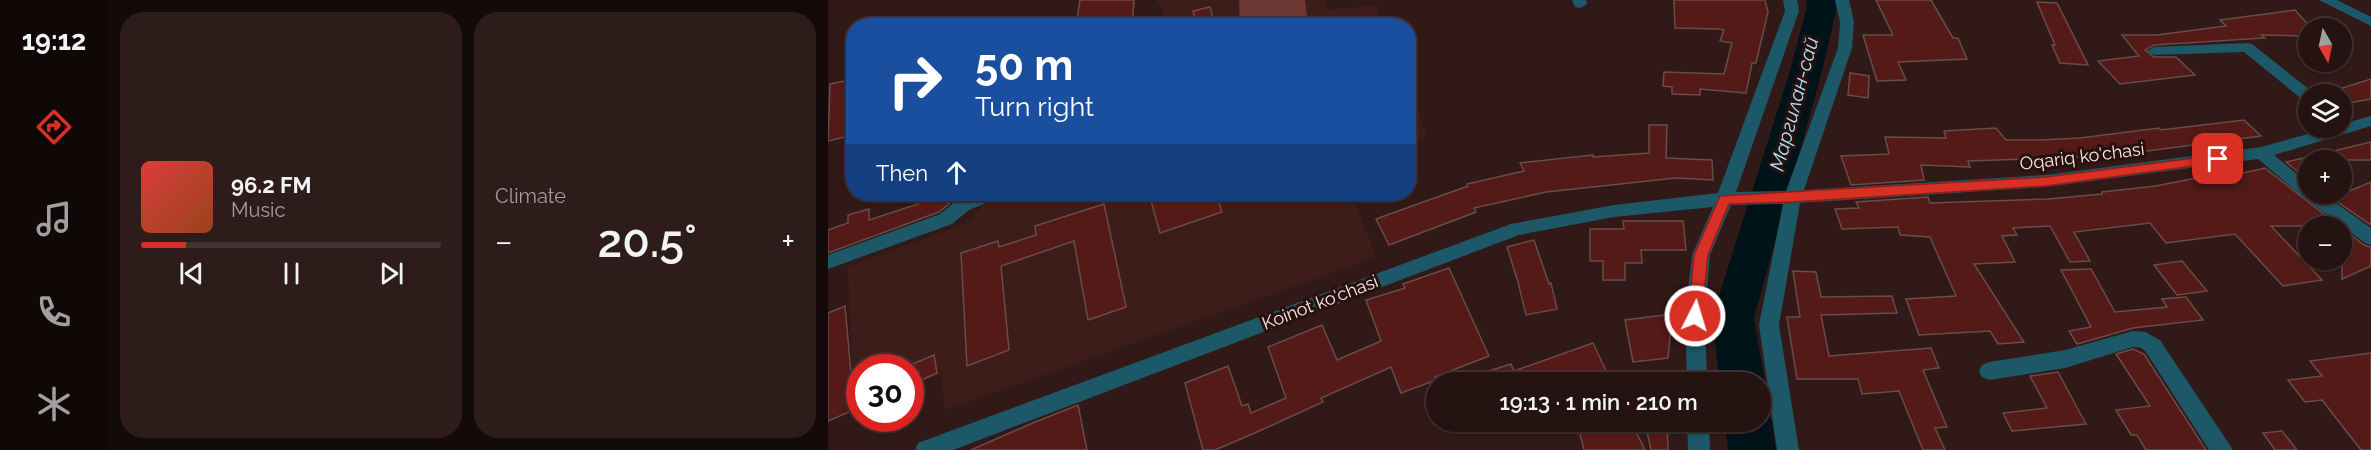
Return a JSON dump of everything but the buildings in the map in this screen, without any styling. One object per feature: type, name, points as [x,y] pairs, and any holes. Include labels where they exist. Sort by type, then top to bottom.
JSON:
[{"type":"street","points":[[1697,372],[1695,316],[1701,255],[1725,199],[1792,10],[1790,0]]},
{"type":"street","points":[[1788,450],[1769,325],[1784,234],[1793,197],[1845,48],[1847,22],[1842,0]]},
{"type":"street","points":[[2326,0],[2371,22]]},
{"type":"street","points":[[2154,51],[2247,47],[2298,88]]},
{"type":"street","name":"Oqariq ko'chasi","points":[[2352,125],[2371,122]]},
{"type":"street","name":"Oqariq ko'chasi","points":[[1725,199],[1793,197],[2046,181],[2261,153],[2308,138]]},
{"type":"street","points":[[2261,153],[2298,183]]},
{"type":"street","name":"Koinot ko'chasi","points":[[926,450],[1517,228],[1614,211],[1725,199]]},
{"type":"street","points":[[828,262],[946,219],[963,205],[974,201]]},
{"type":"street","points":[[2325,204],[2371,238]]},
{"type":"street","points":[[1989,371],[2065,359],[2133,339],[2145,340],[2153,346],[2222,450]]},
{"type":"street","points":[[1698,432],[1699,450]]},
{"type":"shaded area","points":[[1156,0],[1325,0],[1327,10],[1377,5],[1378,18],[1164,18]]},
{"type":"shaded area","points":[[1239,0],[1305,0],[1307,18],[1240,18]]},
{"type":"shaded area","points":[[1416,107],[1427,136],[1416,139]]},
{"type":"shaded area","points":[[992,201],[1355,201],[1376,257],[945,410],[941,374],[924,381],[924,354],[852,354],[848,267],[970,222],[983,204]]},
{"type":"waterway","name":"Маргилан-сай","points":[[1741,372],[1733,318],[1806,71],[1822,6],[1821,0]]},
{"type":"waterway","name":"Маргилан-сай","points":[[1749,432],[1752,450]]},
{"type":"route","points":[[1695,316],[1701,255],[1725,199],[1793,197],[2046,181],[2218,159]]}]
